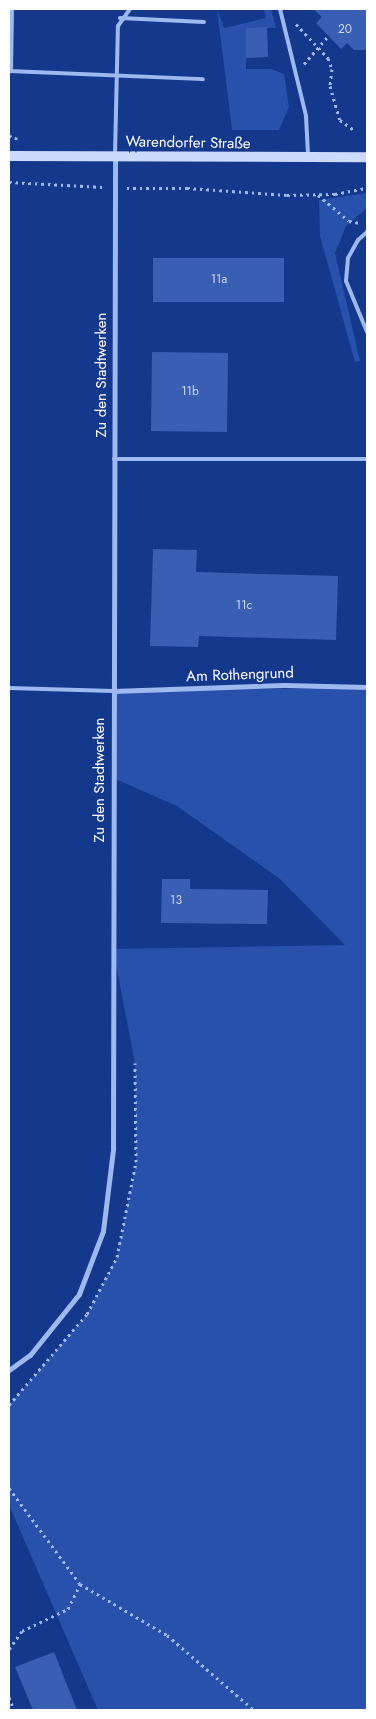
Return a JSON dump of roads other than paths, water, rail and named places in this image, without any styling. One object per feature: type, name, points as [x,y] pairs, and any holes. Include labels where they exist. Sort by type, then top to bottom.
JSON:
[{"type":"main road","name":"Warendorfer Straße","points":[[9,156],[308,160],[367,157]]},
{"type":"street","name":"Zu den Stadtwerken","points":[[9,1370],[30,1355],[79,1294],[103,1231],[113,1150],[115,157]]},
{"type":"street","name":"Am Rothengrund","points":[[113,691],[284,685],[367,687]]},
{"type":"lane","points":[[12,9],[10,71],[203,79]]},
{"type":"lane","points":[[115,157],[116,76],[120,18],[130,9]]},
{"type":"lane","points":[[280,9],[306,116],[308,160]]},
{"type":"lane","points":[[120,18],[204,22]]},
{"type":"lane","points":[[367,232],[358,240],[346,270],[351,299],[367,332]]},
{"type":"lane","points":[[114,459],[367,459]]},
{"type":"lane","points":[[9,688],[113,691]]}]
